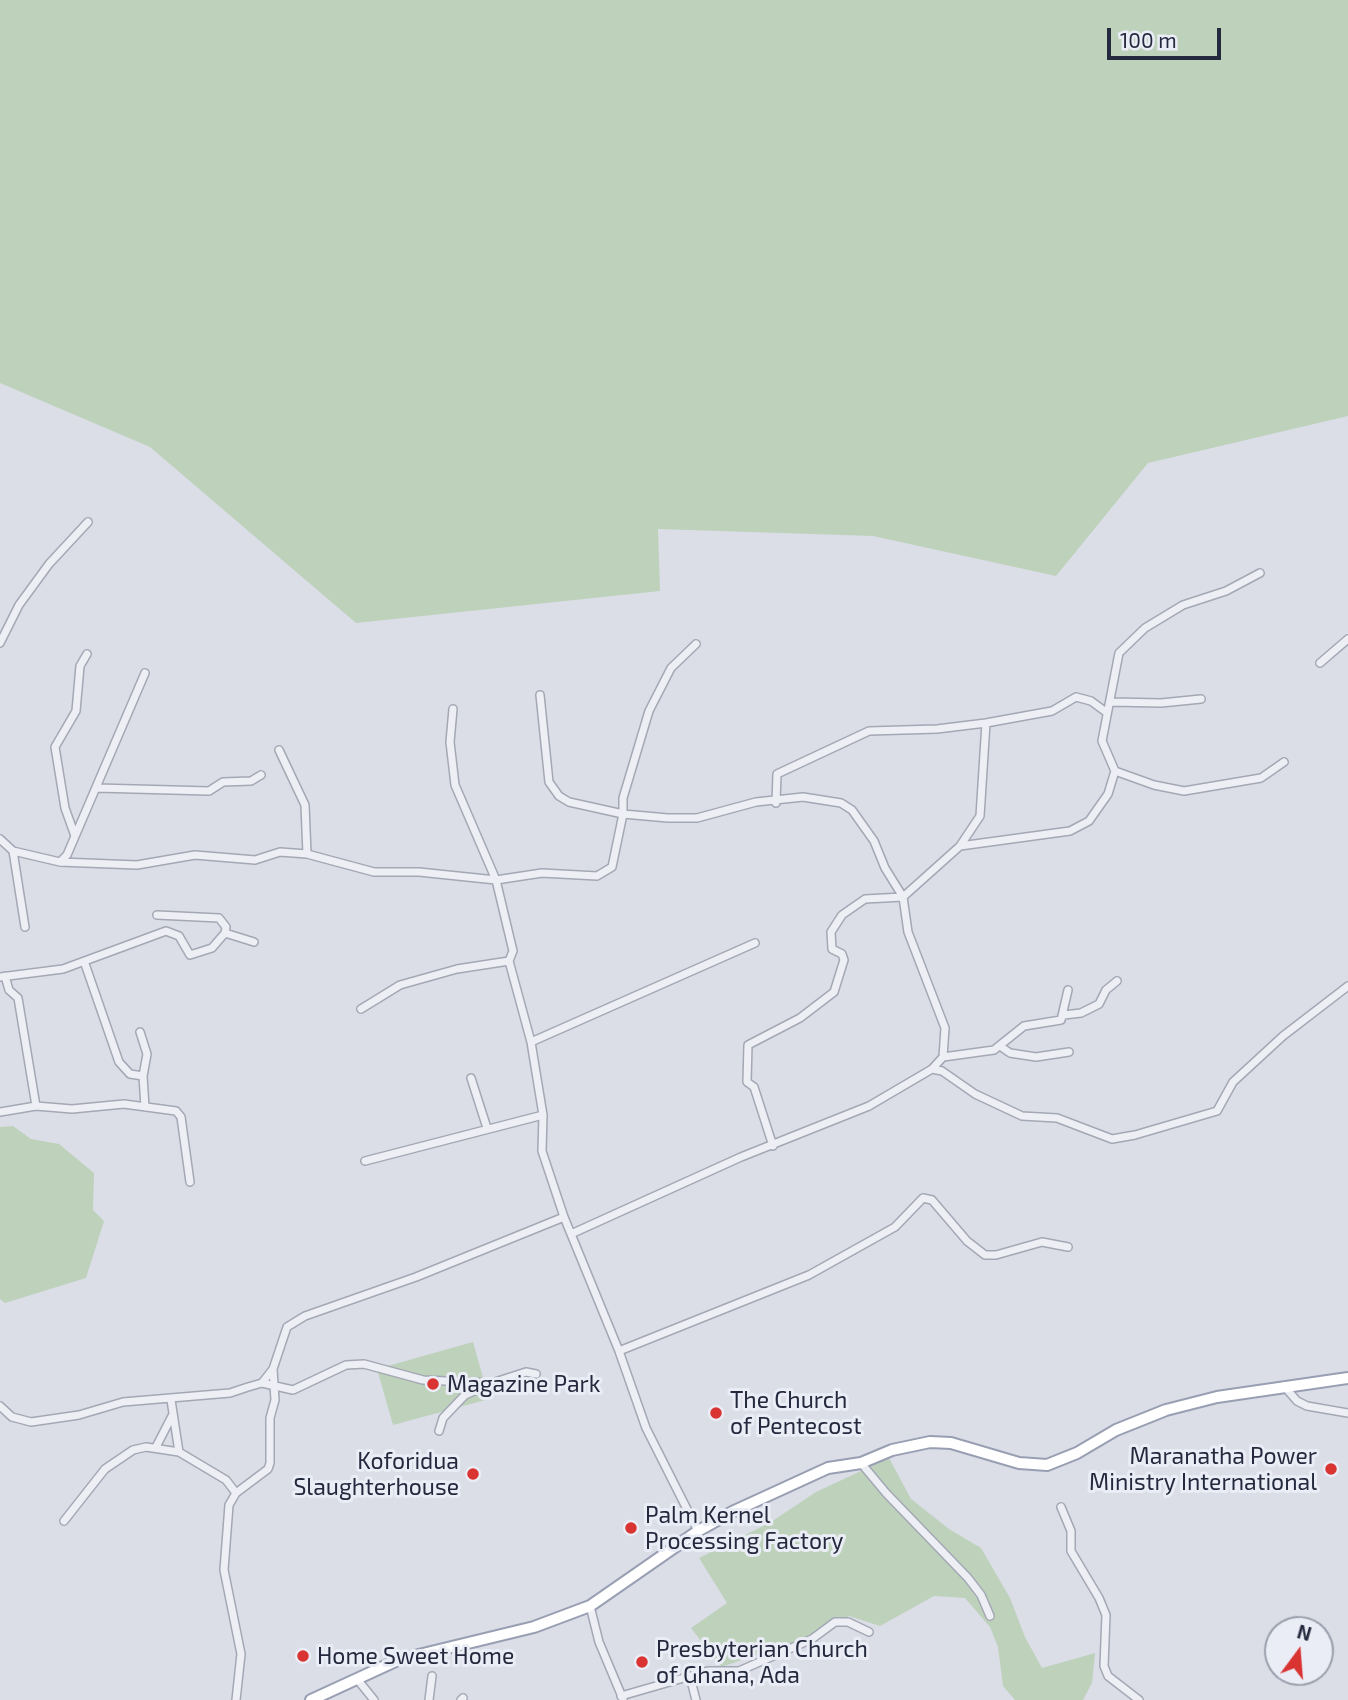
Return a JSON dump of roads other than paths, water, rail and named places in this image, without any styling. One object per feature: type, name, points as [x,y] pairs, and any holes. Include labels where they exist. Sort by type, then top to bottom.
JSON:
[{"type":"main road","points":[[311,1700],[398,1660],[534,1627],[590,1606],[698,1531],[732,1512],[828,1468],[861,1463],[892,1450],[930,1442],[951,1443],[1019,1463],[1047,1465],[1077,1453],[1116,1430],[1166,1410],[1283,1385],[1348,1378]]},
{"type":"street","points":[[0,643],[19,605],[49,564],[88,522]]},
{"type":"street","points":[[960,846],[1079,828],[1097,811],[1108,794],[1115,771],[1102,741],[1106,712],[1111,702],[1115,662],[1119,653],[1137,634],[1182,605],[1226,591],[1260,573]]},
{"type":"street","points":[[1320,663],[1348,639]]},
{"type":"street","points":[[0,839],[13,851],[75,863],[137,865],[185,856],[254,860],[280,852],[307,854],[374,872],[419,872],[496,880],[527,874],[597,876],[612,867],[623,814],[623,798],[649,711],[671,668],[696,644]]},
{"type":"street","points":[[75,837],[65,808],[55,747],[76,711],[80,666],[87,654]]},
{"type":"street","points":[[60,862],[67,855],[145,673]]},
{"type":"street","points":[[540,695],[549,782],[559,796],[569,802],[623,814],[697,818],[756,802],[776,803],[803,797],[832,800],[849,806],[874,841],[885,868],[903,897],[908,932],[945,1028],[943,1057],[932,1069],[869,1105],[571,1234]]},
{"type":"street","points":[[776,803],[776,774],[869,731],[937,729],[986,723],[1052,711],[1076,696],[1091,701],[1106,712]]},
{"type":"street","points":[[1111,702],[1161,703],[1201,699]]},
{"type":"street","points":[[453,709],[450,742],[455,785],[496,880],[513,951],[509,961],[531,1042],[543,1115],[542,1151],[564,1217],[619,1351],[646,1428],[698,1531]]},
{"type":"street","points":[[773,1146],[754,1087],[747,1082],[748,1045],[800,1018],[834,992],[844,960],[842,954],[832,949],[831,932],[842,915],[865,899],[903,897],[960,846],[981,816],[986,723]]},
{"type":"street","points":[[279,750],[305,805],[307,854]]},
{"type":"street","points":[[1115,771],[1154,785],[1184,791],[1261,778],[1284,762]]},
{"type":"street","points":[[97,788],[209,791],[223,782],[251,781],[261,775]]},
{"type":"street","points":[[13,851],[25,927]]},
{"type":"street","points":[[67,855],[75,863]]},
{"type":"street","points":[[36,1106],[18,998],[9,990],[2,977],[39,974],[84,961],[166,931],[179,936],[190,955],[199,954],[212,948],[225,933],[226,928],[219,918],[157,915]]},
{"type":"street","points":[[225,933],[254,942]]},
{"type":"street","points":[[531,1042],[755,943]]},
{"type":"street","points":[[84,961],[119,1062],[130,1074],[143,1076]]},
{"type":"street","points":[[361,1009],[400,985],[457,970],[509,961]]},
{"type":"street","points":[[943,1057],[982,1053],[1000,1046],[1024,1026],[1055,1022],[1064,1015],[1081,1013],[1100,1004],[1106,990],[1117,981]]},
{"type":"street","points":[[932,1069],[942,1071],[975,1094],[1022,1116],[1057,1118],[1112,1139],[1135,1135],[1217,1111],[1233,1082],[1283,1037],[1348,986]]},
{"type":"street","points":[[1064,1015],[1068,990]]},
{"type":"street","points":[[140,1032],[147,1054],[143,1076],[145,1107]]},
{"type":"street","points":[[1000,1046],[1006,1052],[1035,1057],[1069,1052]]},
{"type":"street","points":[[471,1078],[487,1128]]},
{"type":"street","points":[[0,1112],[36,1106],[72,1109],[124,1104],[179,1113],[190,1182]]},
{"type":"street","points":[[365,1161],[543,1115]]},
{"type":"street","points":[[619,1351],[809,1275],[895,1227],[923,1198],[932,1200],[967,1241],[985,1255],[996,1255],[1042,1242],[1068,1247]]},
{"type":"street","points":[[236,1700],[241,1654],[224,1570],[229,1505],[236,1493],[271,1464],[270,1418],[275,1400],[273,1369],[287,1327],[305,1316],[416,1277],[564,1217]]},
{"type":"street","points":[[261,1382],[293,1391],[346,1365],[364,1364],[423,1380],[492,1383]]},
{"type":"street","points":[[0,1406],[12,1418],[31,1422],[79,1415],[123,1402],[230,1393],[261,1382],[273,1369]]},
{"type":"street","points":[[439,1431],[443,1418],[466,1395],[526,1372],[536,1374]]},
{"type":"street","points":[[1283,1385],[1297,1401],[1307,1406],[1348,1413]]},
{"type":"street","points":[[171,1400],[178,1452]]},
{"type":"street","points":[[156,1447],[172,1415]]},
{"type":"street","points":[[64,1521],[106,1469],[132,1450],[156,1447],[178,1452],[226,1480],[236,1493]]},
{"type":"street","points":[[861,1463],[968,1578],[981,1595],[990,1616]]},
{"type":"street","points":[[1061,1507],[1072,1531],[1071,1551],[1100,1598],[1105,1615],[1104,1666],[1108,1676],[1139,1700]]},
{"type":"street","points":[[590,1606],[599,1642],[622,1698],[708,1671],[739,1671],[812,1639],[835,1622],[848,1622],[869,1632]]},
{"type":"street","points":[[429,1700],[432,1676]]},
{"type":"street","points":[[690,1677],[696,1700]]},
{"type":"street","points":[[357,1679],[374,1700]]},
{"type":"place","name":"Magazine Park","points":[[433,1384]]},
{"type":"place","name":"The Church of Pentecost","points":[[716,1413]]},
{"type":"place","name":"Maranatha Power Ministry International","points":[[1331,1469]]},
{"type":"place","name":"Koforidua Slaughterhouse","points":[[473,1474]]},
{"type":"place","name":"Palm Kernel Processing Factory","points":[[631,1528]]},
{"type":"place","name":"Home Sweet Home","points":[[303,1656]]},
{"type":"place","name":"Presbyterian Church of Ghana, Ada","points":[[642,1662]]}]
